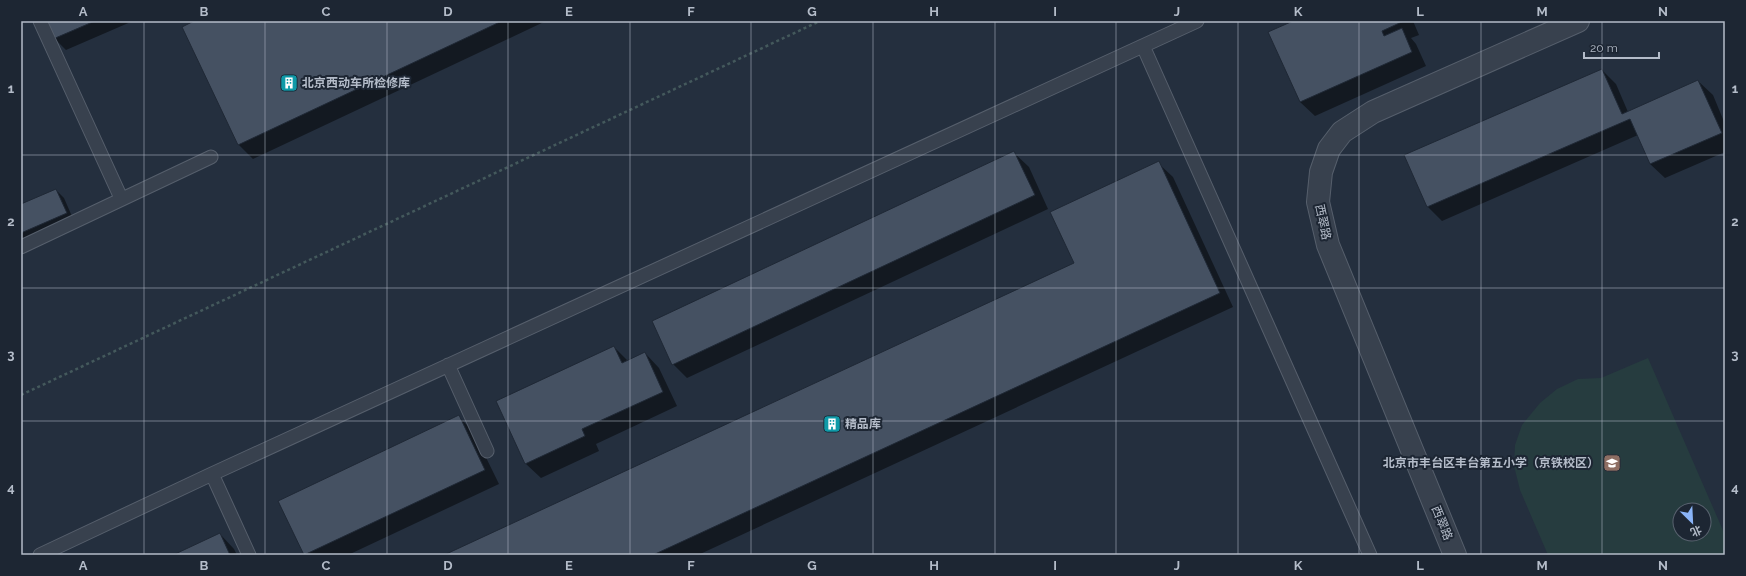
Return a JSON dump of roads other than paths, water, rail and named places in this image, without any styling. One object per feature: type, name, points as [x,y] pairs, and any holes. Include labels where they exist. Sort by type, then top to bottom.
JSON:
[{"type":"street","name":"西翠路","points":[[1455,555],[1328,245],[1318,202],[1321,172],[1329,149],[1342,132],[1373,112],[1578,21]]},
{"type":"lane","points":[[40,21],[121,198]]},
{"type":"lane","points":[[40,555],[448,365],[1197,21]]},
{"type":"lane","points":[[1143,46],[1370,555]]},
{"type":"lane","points":[[21,247],[121,198],[211,157]]},
{"type":"lane","points":[[448,365],[486,451]]},
{"type":"lane","points":[[212,474],[250,555]]},
{"type":"place","name":"北京西动车所检修库","points":[[289,83]]},
{"type":"place","name":"精品库","points":[[832,424]]},
{"type":"place","name":"北京市丰台区丰台第五小学（京铁校区）","points":[[1612,463]]}]
